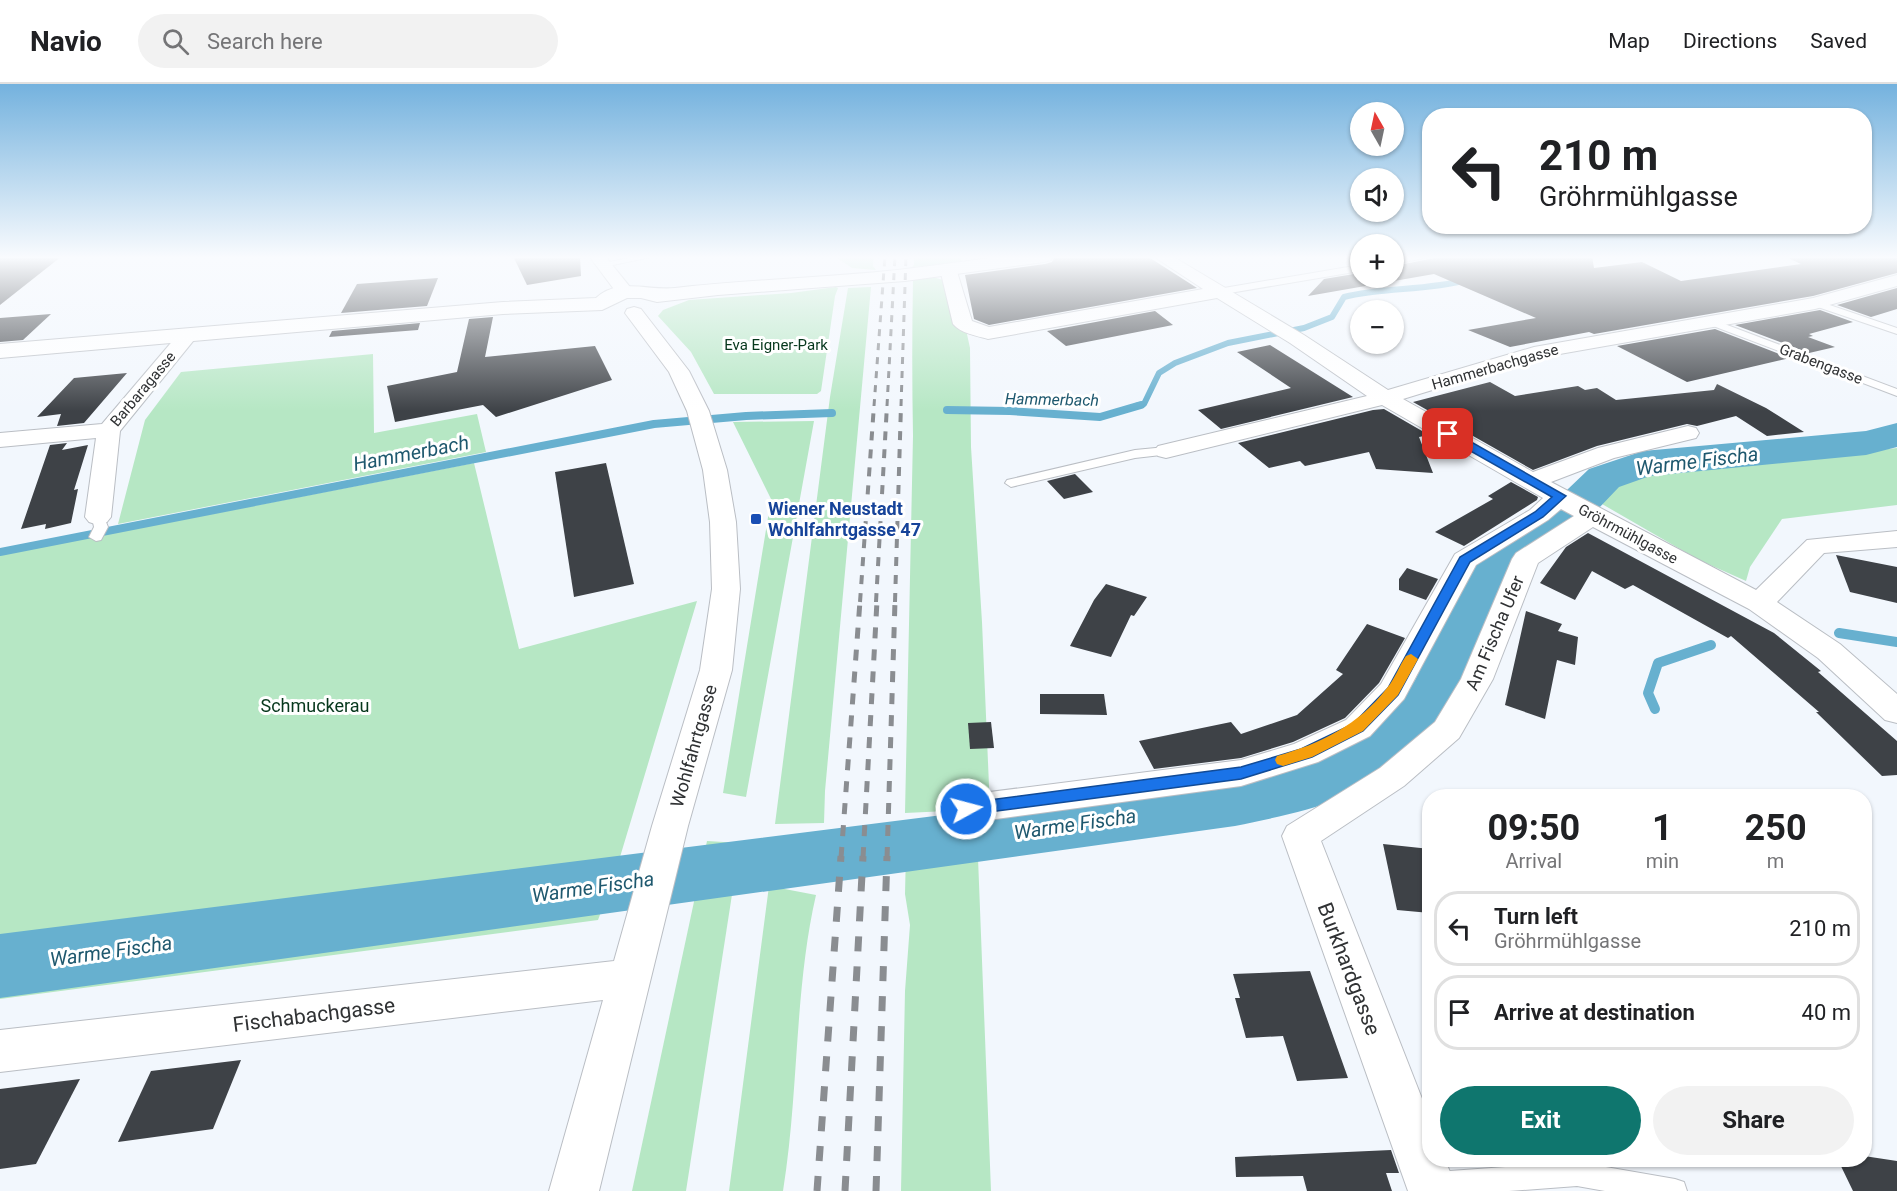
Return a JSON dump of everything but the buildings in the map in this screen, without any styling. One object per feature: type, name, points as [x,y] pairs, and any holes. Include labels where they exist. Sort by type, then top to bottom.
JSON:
[{"type":"main road","points":[[0,351],[510,308]]},
{"type":"main road","points":[[603,308],[609,312],[633,313],[651,308]]},
{"type":"street","points":[[959,308],[963,324],[988,333],[1130,308]]},
{"type":"street","name":"Gröhrmühlgasse","points":[[1245,308],[1297,339],[1385,398],[1592,516],[1759,603],[1829,651],[1897,712]]},
{"type":"street","name":"Hammerbachgasse","points":[[1166,451],[1385,398],[1534,353],[1789,308]]},
{"type":"street","name":"Wohlfahrtgasse","points":[[574,1191],[628,978],[716,670],[726,589],[723,522],[715,470],[700,417],[679,371],[633,313]]},
{"type":"street","name":"Barbaragasse","points":[[98,527],[109,430],[188,335]]},
{"type":"street","points":[[0,440],[109,430]]},
{"type":"street","points":[[1532,481],[1606,453],[1688,433]]},
{"type":"street","points":[[966,809],[1241,773],[1306,753],[1358,728],[1393,691],[1465,560],[1539,515],[1560,496]]},
{"type":"street","name":"Am Fischa Ufer","points":[[1380,784],[1392,777],[1447,730],[1478,679],[1526,559],[1592,516]]},
{"type":"street","points":[[1759,603],[1816,546],[1897,539]]},
{"type":"street","name":"Burkhardgasse","points":[[1380,784],[1300,836],[1422,1161]]},
{"type":"street","name":"Fischabachgasse","points":[[0,1051],[628,978]]},
{"type":"street","name":"Burkhardgasse","points":[[1424,1167],[1432,1188]]},
{"type":"lane","points":[[1829,308],[1897,331]]},
{"type":"lane","name":"Grabengasse","points":[[1711,322],[1897,393]]},
{"type":"lane","points":[[1011,483],[1135,454],[1166,451]]},
{"type":"lane","points":[[1432,1188],[1577,1174],[1675,1191]]},
{"type":"green space","name":"Eva Eigner-Park","points":[[669,308],[833,308],[821,391],[817,394],[714,394],[691,352],[658,316]]},
{"type":"green space","points":[[845,308],[869,308],[824,823],[775,824],[830,397]]},
{"type":"green space","points":[[913,308],[961,308],[970,348],[971,447],[982,622],[990,809],[905,813],[913,436]]},
{"type":"green space","points":[[373,354],[374,433],[477,414],[486,452],[118,524],[145,420],[181,372]]},
{"type":"green space","points":[[814,421],[746,797],[723,793],[771,499],[733,422]]},
{"type":"green space","points":[[1897,448],[1897,505],[1782,519],[1750,567],[1746,581],[1699,560],[1602,504],[1613,485],[1651,472],[1715,468]]},
{"type":"green space","name":"Schmuckerau","points":[[474,463],[519,649],[697,601],[614,877],[598,920],[0,999],[0,555]]},
{"type":"green space","points":[[707,841],[740,843],[686,1191],[632,1191]]},
{"type":"green space","points":[[906,851],[978,858],[991,1191],[901,1191],[905,991],[910,925],[905,894]]},
{"type":"green space","points":[[769,886],[816,895],[800,1005],[788,1154],[783,1191],[729,1191]]},
{"type":"waterway","name":"Hammerbach","points":[[1136,406],[1144,404],[1159,373],[1175,363],[1228,343],[1304,328],[1332,317],[1338,308]]},
{"type":"waterway","name":"Hammerbach","points":[[947,410],[1010,411],[1100,417],[1141,405]]},
{"type":"waterway","name":"Hammerbach","points":[[0,552],[654,424],[746,416],[832,413]]},
{"type":"waterway","name":"Warme Fischa","points":[[0,966],[1235,802],[1304,789],[1364,763],[1402,736],[1424,713],[1443,680],[1486,583],[1499,566],[1562,520],[1604,478],[1643,464],[1698,457],[1866,443],[1897,435]]},
{"type":"waterway","points":[[1839,633],[1897,642]]},
{"type":"waterway","points":[[1655,709],[1648,693],[1658,663],[1711,645]]},
{"type":"railway","points":[[874,406],[881,308]]},
{"type":"railway","points":[[887,406],[892,308]]},
{"type":"railway","points":[[901,406],[904,308]]},
{"type":"railway","points":[[860,602],[874,405]]},
{"type":"railway","points":[[876,602],[887,405]]},
{"type":"railway","points":[[895,602],[901,405]]},
{"type":"railway","points":[[841,858],[860,601]]},
{"type":"railway","points":[[863,858],[877,601]]},
{"type":"railway","points":[[887,858],[895,601]]},
{"type":"railway","points":[[817,1191],[841,856]]},
{"type":"railway","points":[[845,1191],[863,856]]},
{"type":"railway","points":[[876,1191],[887,856]]},
{"type":"slow traffic","points":[[1283,760],[1306,753],[1358,728],[1393,691],[1411,659]]},
{"type":"place","name":"Wiener Neustadt Wohlfahrtgasse 47","points":[[756,519]]},
{"type":"route","points":[[966,809],[1241,773],[1306,753],[1358,728],[1393,691],[1465,560],[1539,515],[1560,496],[1448,434]]}]
